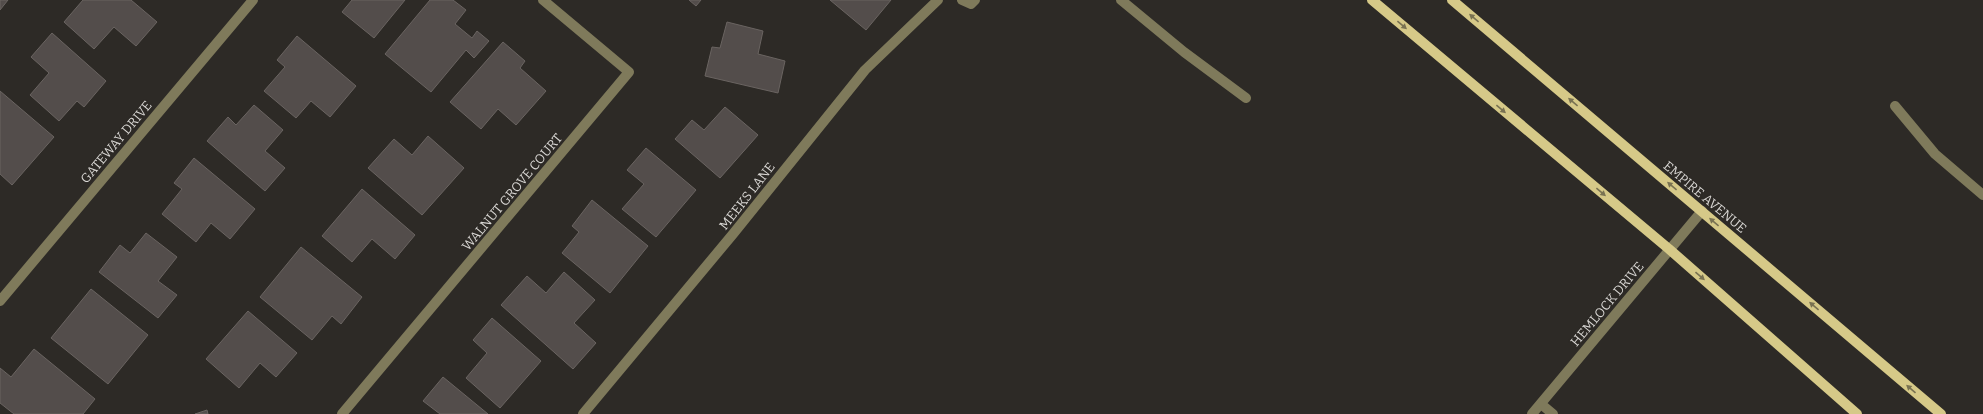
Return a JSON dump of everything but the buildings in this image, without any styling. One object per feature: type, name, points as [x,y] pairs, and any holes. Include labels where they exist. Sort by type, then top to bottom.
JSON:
[{"type":"main road","points":[[1372,0],[1669,249],[1857,414]]},
{"type":"main road","name":"EMPIRE AVENUE","points":[[1452,0],[1941,414]]},
{"type":"street","name":"GATEWAY DRIVE","points":[[0,301],[253,0]]},
{"type":"street","name":"WALNUT GROVE COURT","points":[[342,414],[629,72],[543,0]]},
{"type":"street","name":"MEEKS LANE","points":[[583,414],[733,234],[865,70],[938,0]]},
{"type":"street","points":[[962,0],[972,4],[975,0]]},
{"type":"street","points":[[1121,0],[1184,52],[1246,98]]},
{"type":"street","points":[[1895,106],[1935,154],[1983,195]]},
{"type":"street","name":"HEMLOCK DRIVE","points":[[1532,414],[1702,211]]},
{"type":"street","points":[[1541,404],[1553,414]]}]
